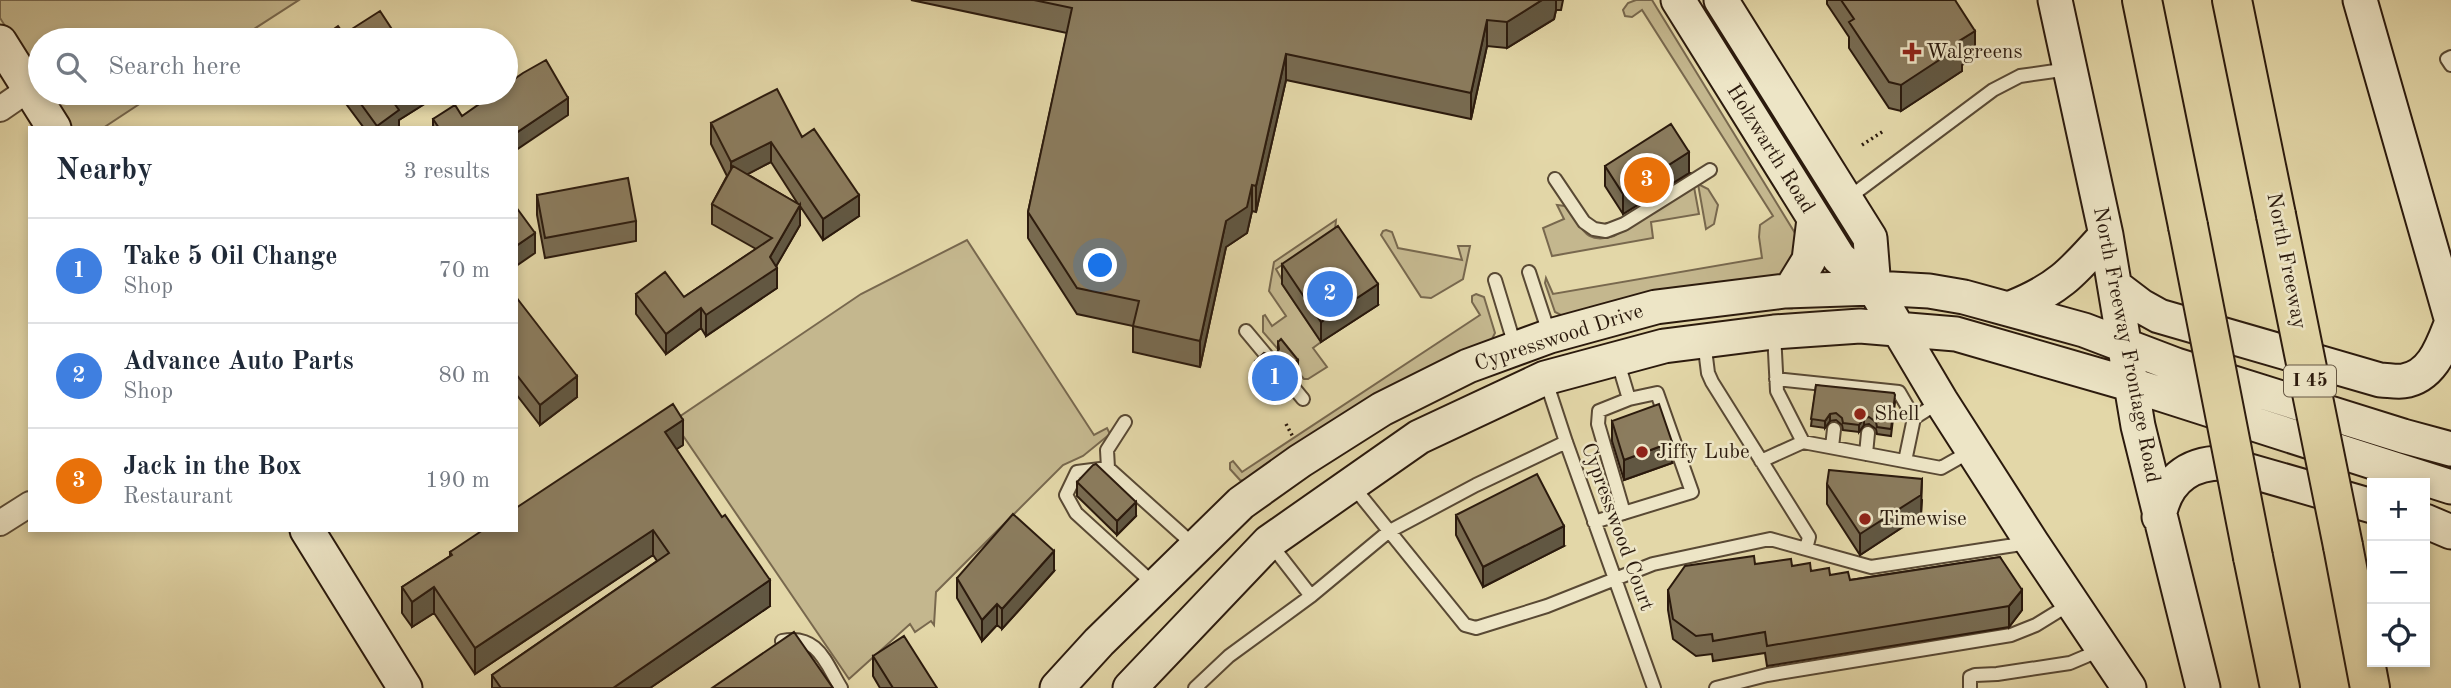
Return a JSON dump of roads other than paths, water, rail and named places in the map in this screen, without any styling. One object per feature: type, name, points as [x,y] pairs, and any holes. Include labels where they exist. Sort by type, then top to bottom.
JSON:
[{"type":"highway","points":[[2142,0],[2280,688]]},
{"type":"highway","name":"North Freeway","points":[[2232,0],[2370,688]]},
{"type":"main road","name":"Holzwarth Road","points":[[1678,0],[1839,258],[1874,288],[1897,329],[1928,409],[1973,450],[2129,688]]},
{"type":"main road","name":"North Freeway Frontage Road","points":[[2055,0],[2106,234],[2129,384],[2203,688]]},
{"type":"main road","points":[[2360,0],[2449,297]]},
{"type":"main road","name":"Holzwarth Road","points":[[1729,3],[1870,238],[1874,288]]},
{"type":"main road","points":[[0,42],[28,87]]},
{"type":"main road","points":[[39,105],[53,126]]},
{"type":"main road","points":[[1790,290],[1808,260],[1814,219]]},
{"type":"main road","points":[[2011,308],[2033,300],[2063,281],[2106,234]]},
{"type":"main road","points":[[2116,287],[2141,306],[2160,316],[2380,380],[2404,381],[2426,371],[2441,351],[2451,324]]},
{"type":"main road","name":"Cypresswood Drive","points":[[1057,688],[1241,503],[1300,461],[1382,409],[1468,366],[1550,336],[1656,307],[1790,290],[1874,288],[1929,291],[2011,308],[2084,330],[2176,365],[2451,449]]},
{"type":"main road","name":"Cypresswood Drive","points":[[1130,688],[1269,542],[1419,437],[1545,378],[1664,346],[1774,332],[1860,326],[1956,334],[2129,384],[2451,487]]},
{"type":"main road","points":[[2160,517],[2161,504],[2174,481],[2184,472],[2208,463],[2222,463],[2367,505]]},
{"type":"main road","points":[[1241,503],[1269,542]]},
{"type":"main road","points":[[2430,523],[2451,532]]},
{"type":"main road","points":[[308,532],[396,685]]},
{"type":"street","points":[[0,108],[28,90]]},
{"type":"street","points":[[0,523],[28,505]]},
{"type":"lane","points":[[2451,57],[2447,60],[2451,65]]},
{"type":"lane","points":[[1846,200],[1993,90],[2020,76],[2069,69]]},
{"type":"lane","points":[[1555,179],[1584,222],[1594,229],[1606,231],[1624,224],[1710,170]]},
{"type":"lane","points":[[1529,272],[1550,336]]},
{"type":"lane","points":[[1494,280],[1515,348]]},
{"type":"lane","points":[[1246,331],[1271,361]]},
{"type":"lane","points":[[1774,332],[1777,391],[1803,442]]},
{"type":"lane","points":[[1704,341],[1708,373],[1712,382],[1808,537],[1806,549]]},
{"type":"lane","points":[[1617,358],[1629,399]]},
{"type":"lane","name":"Cypresswood Court","points":[[1545,378],[1654,688]]},
{"type":"lane","points":[[1776,379],[1871,392],[1899,392],[1928,409],[1905,461]]},
{"type":"lane","points":[[1289,382],[1303,399]]},
{"type":"lane","points":[[1594,522],[1625,513],[1692,492],[1657,393],[1629,399],[1599,411],[1598,424],[1625,513]]},
{"type":"lane","points":[[1125,422],[1107,450],[1108,468],[1196,547]]},
{"type":"lane","points":[[1832,447],[1834,429]]},
{"type":"lane","points":[[1866,454],[1868,433]]},
{"type":"lane","points":[[1195,688],[1229,656],[1311,596],[1388,532],[1476,485],[1566,442]]},
{"type":"lane","points":[[1761,461],[1803,442],[1941,468],[1973,450]]},
{"type":"lane","points":[[1108,468],[1077,472],[1066,495],[1076,513],[1156,586]]},
{"type":"lane","points":[[1352,484],[1465,625],[1476,628],[1547,606],[1653,564],[1770,539],[1871,567],[2032,543]]},
{"type":"lane","points":[[1269,542],[1311,596]]},
{"type":"lane","points":[[1716,688],[1767,675],[2011,635],[2036,625],[2071,602]]},
{"type":"lane","points":[[772,649],[783,641],[801,639],[818,649],[841,688]]},
{"type":"lane","points":[[1970,688],[1970,677],[1975,674],[1997,674],[2070,663],[2103,649]]},
{"type":"place","name":"Walgreens","points":[[1912,52]]},
{"type":"place","name":"Jack in the Box","points":[[1647,180]]},
{"type":"place","name":"Advance Auto Parts","points":[[1330,294]]},
{"type":"place","name":"Take 5 Oil Change","points":[[1275,378]]},
{"type":"place","name":"Shell","points":[[1860,414]]},
{"type":"place","name":"Jiffy Lube","points":[[1642,452]]},
{"type":"place","name":"Timewise","points":[[1865,519]]}]
